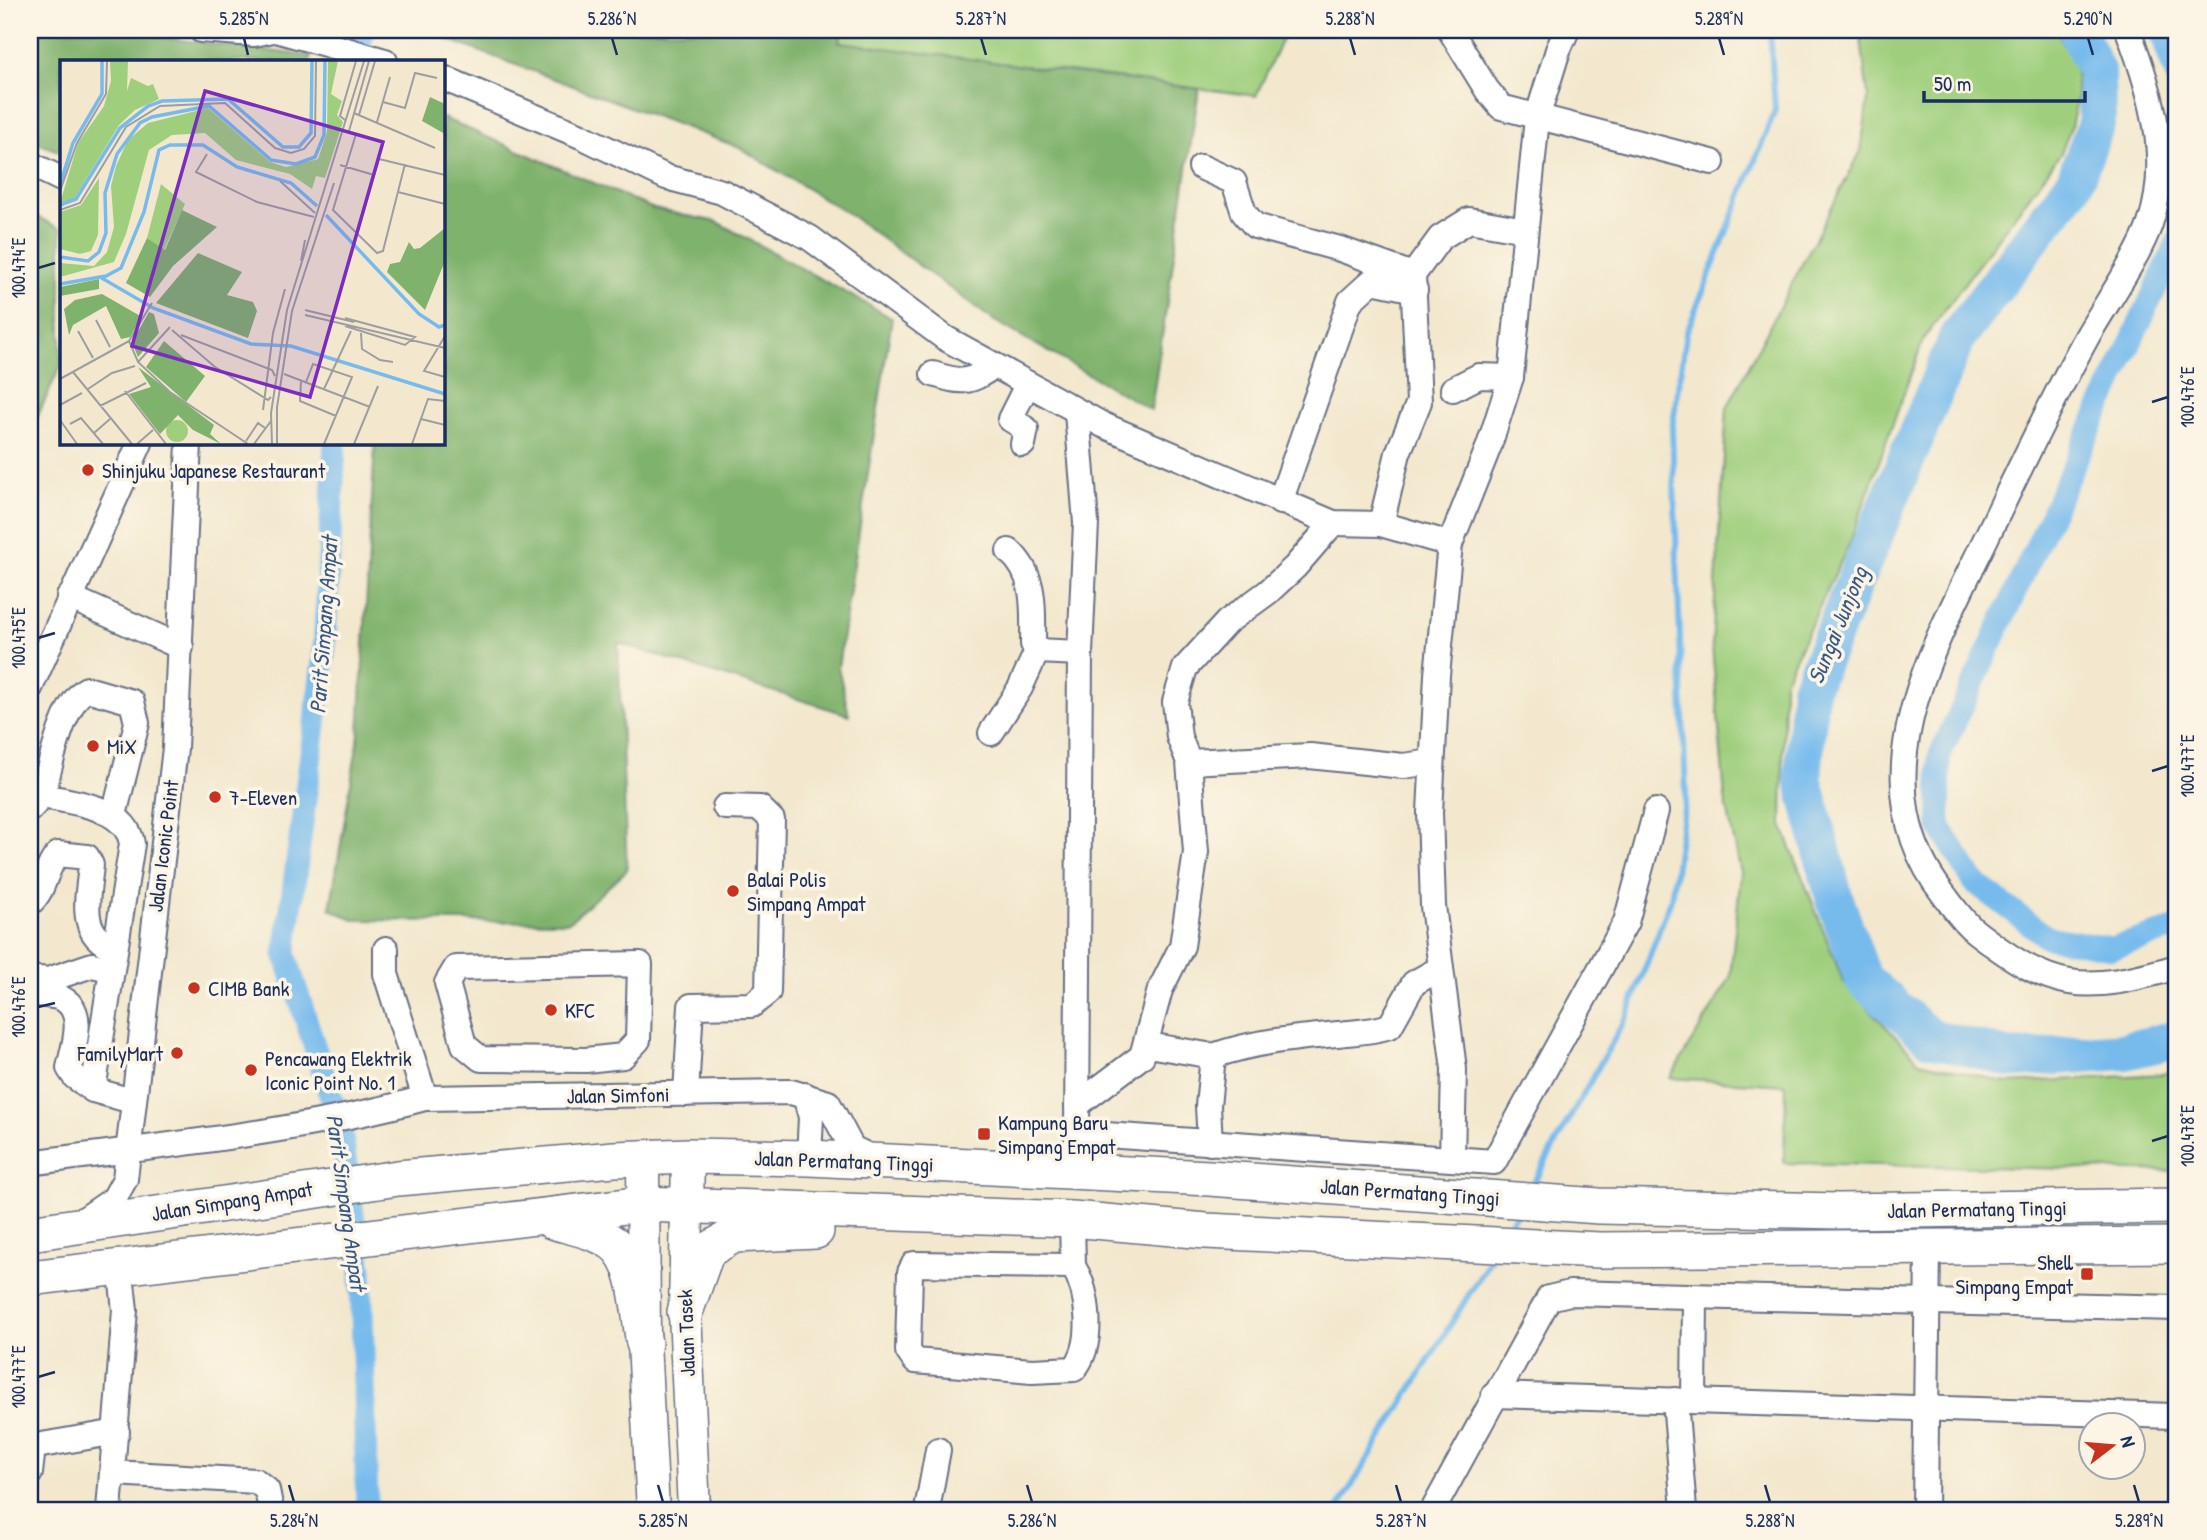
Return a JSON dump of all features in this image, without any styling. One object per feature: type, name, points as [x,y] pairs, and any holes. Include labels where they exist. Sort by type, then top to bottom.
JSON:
[{"type":"highway","name":"Jalan Permatang Tinggi","points":[[643,1157],[809,1158],[1209,1178],[1599,1206],[1839,1211],[2177,1206]]},
{"type":"highway","name":"Jalan Simpang Ampat","points":[[30,1233],[324,1187],[643,1157]]},
{"type":"highway","points":[[804,1211],[809,1158]]},
{"type":"highway","name":"Jalan Permatang Tinggi","points":[[643,1204],[952,1217],[1072,1219],[1206,1231],[1600,1250],[2177,1245]]},
{"type":"highway","points":[[30,1278],[120,1265],[643,1204]]},
{"type":"highway","points":[[537,1217],[594,1234],[615,1245],[629,1263],[644,1343]]},
{"type":"highway","points":[[685,1312],[708,1251],[734,1235],[878,1228],[952,1217]]},
{"type":"main road","name":"Jalan Tasek","points":[[688,1156],[685,1312],[694,1510]]},
{"type":"main road","name":"Jalan Tasek","points":[[643,1157],[644,1343],[653,1510]]},
{"type":"street","points":[[201,30],[254,34],[275,30],[325,41],[382,60]]},
{"type":"street","points":[[1450,30],[1501,107],[1712,162]]},
{"type":"street","points":[[1452,1159],[1454,1069],[1433,906],[1432,762],[1437,675],[1450,544],[1489,446],[1511,377],[1537,118],[1567,30]]},
{"type":"street","points":[[2128,30],[2155,115],[2159,186],[2150,225],[2057,391],[1954,606],[1916,695],[1905,744],[1902,787],[1907,828],[1928,875],[1967,925],[2017,963],[2043,976],[2079,984],[2099,984],[2177,967]]},
{"type":"street","points":[[444,78],[581,136],[666,177],[722,192],[810,238],[945,338],[1077,412],[1333,523],[1381,524],[1450,544]]},
{"type":"street","points":[[30,164],[60,179]]},
{"type":"street","points":[[1201,167],[1234,182],[1244,213],[1255,226],[1340,249],[1414,283]]},
{"type":"street","points":[[1381,524],[1398,453],[1419,402],[1414,283],[1440,238],[1469,220],[1525,230]]},
{"type":"street","points":[[1280,502],[1350,301],[1372,281],[1414,283]]},
{"type":"street","points":[[933,374],[955,381],[972,381],[994,366]]},
{"type":"street","points":[[1453,389],[1479,376],[1511,377]]},
{"type":"street","points":[[1023,444],[1027,429],[1010,419],[1027,385]]},
{"type":"street","points":[[1053,1171],[1077,1139],[1080,653],[1086,523],[1077,412]]},
{"type":"street","points":[[30,688],[140,444]]},
{"type":"street","name":"Jalan Iconic Point","points":[[76,1225],[114,1199],[125,1179],[126,1150],[175,748],[189,444]]},
{"type":"street","points":[[1077,1105],[1142,1055],[1147,1045],[1160,990],[1182,946],[1196,852],[1189,762],[1179,737],[1175,702],[1185,668],[1227,622],[1268,592],[1295,567],[1333,523]]},
{"type":"street","points":[[1009,551],[1023,564],[1033,595],[1032,644],[1037,651]]},
{"type":"street","points":[[69,597],[181,647]]},
{"type":"street","points":[[1037,651],[1080,653]]},
{"type":"street","points":[[990,733],[1020,688],[1037,651]]},
{"type":"street","points":[[93,1090],[132,844],[130,831],[114,815],[36,802],[70,708],[79,693],[87,689],[132,702],[136,714],[137,723],[114,815]]},
{"type":"street","points":[[1189,762],[1310,756],[1404,766],[1432,762]]},
{"type":"street","points":[[686,1094],[691,1006],[752,1005],[768,992],[772,820],[760,808],[725,807]]},
{"type":"street","points":[[1077,1139],[1210,1143],[1494,1162],[1626,922],[1656,811]]},
{"type":"street","points":[[30,903],[40,894],[51,861],[58,854],[87,857],[90,865],[87,925],[112,959]]},
{"type":"street","points":[[386,949],[386,974],[425,1098]]},
{"type":"street","points":[[30,978],[48,981],[112,959]]},
{"type":"street","points":[[640,964],[638,1040],[623,1056],[586,1060],[481,1059],[464,1045],[447,983],[456,968],[640,964]]},
{"type":"street","points":[[1147,1045],[1213,1056],[1244,1045],[1339,1034],[1365,1034],[1390,1026],[1414,983],[1441,968]]},
{"type":"street","points":[[30,993],[63,999],[74,1009],[78,1019],[69,1068],[75,1077],[93,1090],[132,1101]]},
{"type":"street","points":[[1210,1143],[1208,1106],[1213,1056]]},
{"type":"street","points":[[583,1095],[586,1060]]},
{"type":"street","name":"Jalan Simfoni","points":[[30,1164],[368,1114],[425,1098],[790,1092],[806,1095]]},
{"type":"street","points":[[806,1095],[811,1117],[809,1158]]},
{"type":"street","points":[[806,1095],[828,1103],[852,1148],[883,1163]]},
{"type":"street","points":[[1077,1139],[1137,1175]]},
{"type":"street","points":[[1072,1219],[1073,1266],[1083,1282],[1086,1323],[1084,1357],[1074,1369],[1032,1371],[915,1361],[908,1351],[910,1272],[914,1264],[1073,1266]]},
{"type":"street","points":[[1925,1510],[1927,1247]]},
{"type":"street","points":[[109,1510],[125,1310],[120,1265]]},
{"type":"street","points":[[1433,1510],[1540,1310],[1549,1298],[1570,1293],[2177,1308]]},
{"type":"street","points":[[1684,1510],[1685,1401],[1695,1298]]},
{"type":"street","points":[[1494,1395],[2177,1414]]},
{"type":"street","points":[[30,1473],[31,1447],[117,1432]]},
{"type":"street","points":[[927,1510],[938,1450]]},
{"type":"street","points":[[113,1473],[256,1481],[267,1490],[272,1506]]},
{"type":"green space","points":[[30,30],[137,30],[159,37],[311,56],[310,60],[60,60],[60,152],[30,140]]},
{"type":"green space","points":[[431,30],[843,30],[839,42],[1199,89],[1151,410],[993,320],[849,214],[738,147],[430,33]]},
{"type":"green space","points":[[843,30],[1286,30],[1256,96],[839,42]]},
{"type":"green space","points":[[1860,30],[2056,30],[2075,65],[2077,99],[2071,127],[2061,153],[1924,338],[1850,542],[1784,682],[1782,825],[1844,983],[1920,1062],[2008,1083],[2163,1074],[2177,1070],[2177,1171],[1784,1163],[1786,1085],[1670,1078],[1730,978],[1741,873],[1725,798],[1712,646],[1727,408],[1861,151],[1868,98]]},
{"type":"green space","points":[[444,118],[654,209],[717,222],[892,318],[838,667],[849,715],[618,643],[627,870],[569,922],[354,920],[330,909],[359,734],[375,444],[444,444]]},
{"type":"green space","points":[[30,213],[60,228],[60,367],[30,433]]},
{"type":"waterway","name":"Parit Simpang Ampat","points":[[357,60],[363,30]]},
{"type":"waterway","points":[[1529,1191],[1627,1016],[1671,899],[1686,795],[1672,430],[1686,334],[1775,110],[1770,30]]},
{"type":"waterway","name":"Sungai Junjong","points":[[2077,30],[2096,71],[2097,121],[2074,183],[1958,336],[1810,689],[1803,778],[1834,897],[1863,979],[1929,1037],[2013,1059],[2125,1051],[2177,1039]]},
{"type":"waterway","points":[[2160,30],[2177,78]]},
{"type":"waterway","points":[[2177,242],[1939,757],[1940,827],[1974,882],[2047,937],[2112,948],[2177,928]]},
{"type":"waterway","name":"Parit Simpang Ampat","points":[[335,444],[324,654],[285,954],[341,1129],[361,1271],[367,1510]]},
{"type":"waterway","points":[[1505,1233],[1517,1212]]},
{"type":"waterway","points":[[1337,1510],[1493,1255]]},
{"type":"place","name":"Shinjuku Japanese Restaurant","points":[[88,470]]},
{"type":"place","name":"MiX","points":[[93,746]]},
{"type":"place","name":"7-Eleven","points":[[215,797]]},
{"type":"place","name":"Balai Polis Simpang Ampat","points":[[733,891]]},
{"type":"place","name":"CIMB Bank","points":[[194,988]]},
{"type":"place","name":"KFC","points":[[551,1010]]},
{"type":"place","name":"FamilyMart","points":[[177,1053]]},
{"type":"place","name":"Pencawang Elektrik Iconic Point No. 1","points":[[251,1070]]},
{"type":"place","name":"Kampung Baru Simpang Empat","points":[[984,1134]]},
{"type":"place","name":"Shell Simpang Empat","points":[[2087,1274]]}]
